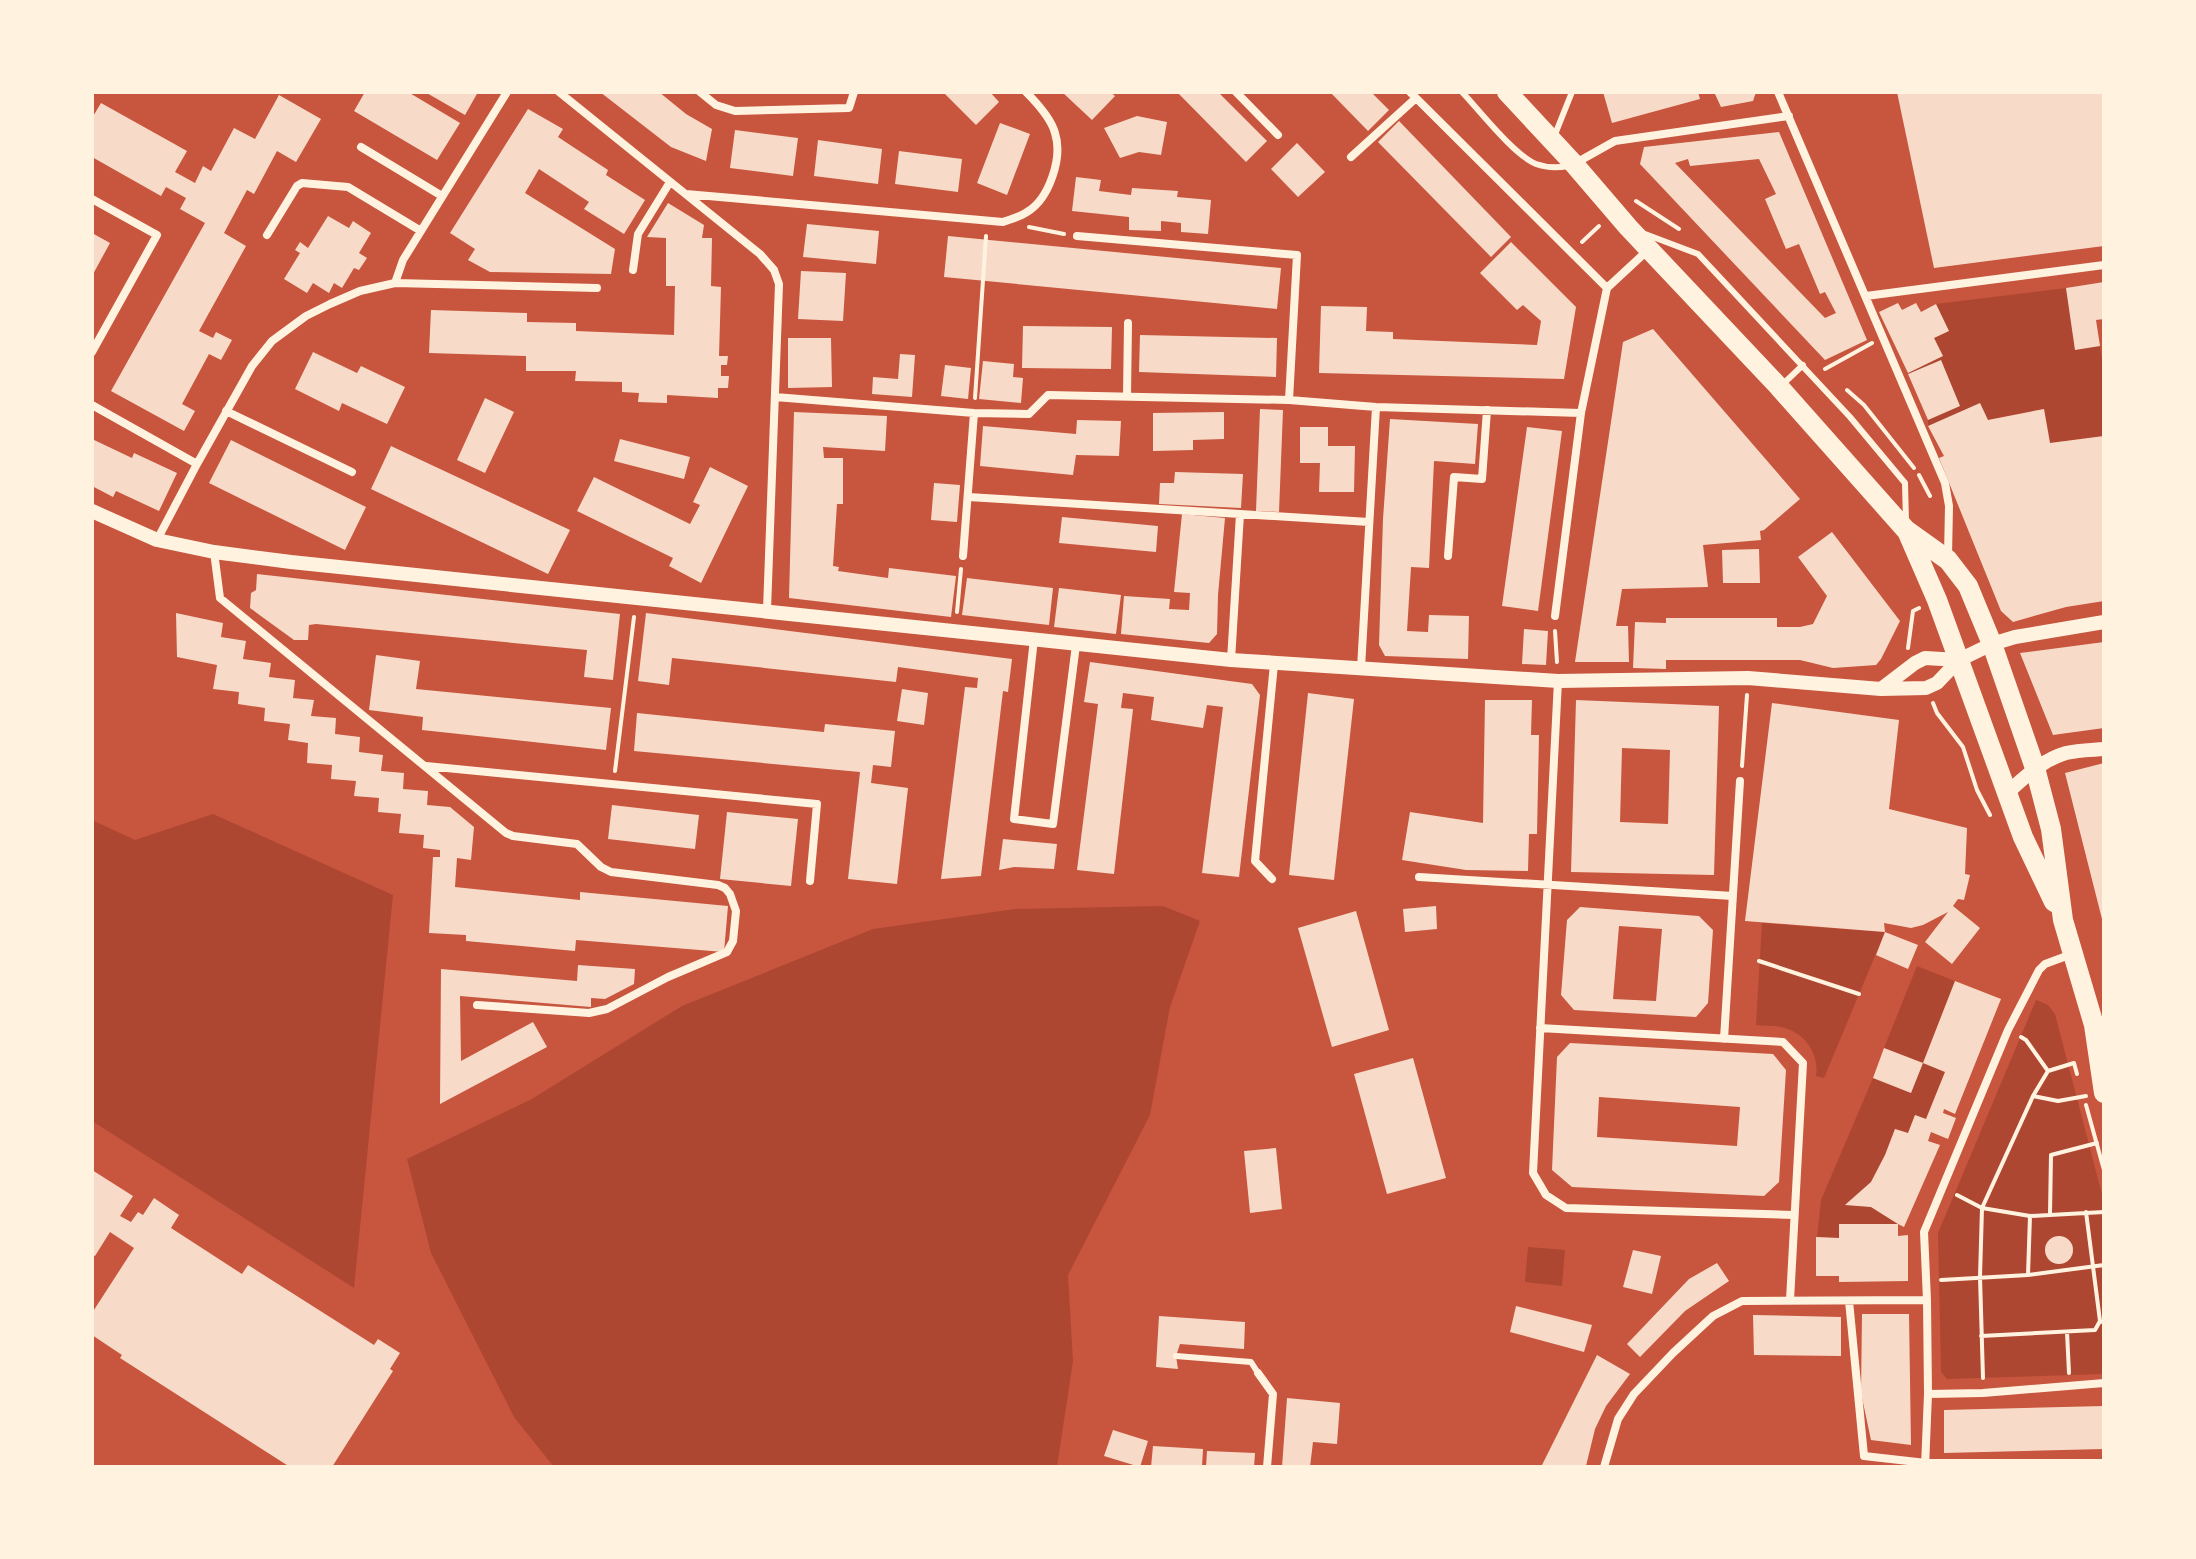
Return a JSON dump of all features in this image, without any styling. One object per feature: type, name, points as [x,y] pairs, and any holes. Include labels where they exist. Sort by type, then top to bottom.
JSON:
[{"type":"main road","points":[[1507,92],[1648,249],[1779,387],[1906,530],[1948,560],[1968,586],[1992,644],[2035,768],[2051,829],[2063,920],[2099,1033],[2097,1094]]},
{"type":"main road","points":[[1906,530],[1937,600],[2023,837],[2063,920]]},
{"type":"street","points":[[395,283],[401,264],[507,92]]},
{"type":"street","points":[[559,92],[572,96],[670,182],[760,254],[777,276],[767,610]]},
{"type":"street","points":[[700,92],[716,105],[735,111],[849,108],[854,92]]},
{"type":"street","points":[[685,194],[1003,222],[1028,212],[1044,195],[1057,163],[1056,133],[1039,105],[1026,92]]},
{"type":"street","points":[[1236,92],[1278,135]]},
{"type":"street","points":[[1778,92],[1945,483],[1949,506],[1948,560]]},
{"type":"street","points":[[1351,157],[1413,95],[1607,288]]},
{"type":"street","points":[[1574,164],[1615,141],[1789,116]]},
{"type":"street","points":[[361,147],[442,196]]},
{"type":"street","points":[[633,270],[638,234],[670,182]]},
{"type":"street","points":[[267,235],[297,186],[302,183],[348,187],[421,231]]},
{"type":"street","points":[[92,199],[157,235],[92,352]]},
{"type":"street","points":[[1077,236],[1297,255],[1289,400]]},
{"type":"street","points":[[1555,616],[1581,413],[1607,288],[1648,249]]},
{"type":"street","points":[[1866,296],[2104,265]]},
{"type":"street","points":[[157,540],[258,357],[280,334],[306,316],[370,288],[395,283],[597,288]]},
{"type":"street","points":[[1127,396],[1128,323]]},
{"type":"street","points":[[775,397],[974,413],[1029,414],[1048,395],[1289,400],[1376,407],[1581,413]]},
{"type":"street","points":[[92,405],[197,464]]},
{"type":"street","points":[[1361,668],[1376,407]]},
{"type":"street","points":[[1448,556],[1454,477],[1482,479],[1487,410]]},
{"type":"street","points":[[226,411],[352,472]]},
{"type":"street","points":[[963,556],[974,413]]},
{"type":"street","points":[[968,497],[1369,522]]},
{"type":"street","points":[[92,511],[157,540],[214,552],[1231,660],[1558,681],[1748,678],[1881,689],[1926,688],[1937,683],[1959,660],[1992,644],[2015,637],[2104,622]]},
{"type":"street","points":[[1231,660],[1240,514]]},
{"type":"street","points":[[214,552],[220,598],[509,835],[577,844],[601,867],[611,872],[718,885],[725,888],[732,898],[735,906],[733,941],[725,953],[668,977],[603,1011],[589,1013],[477,1005]]},
{"type":"street","points":[[1034,639],[1014,819],[1053,824],[1076,645]]},
{"type":"street","points":[[1881,689],[1925,658],[1959,660]]},
{"type":"street","points":[[1272,879],[1255,861],[1274,664]]},
{"type":"street","points":[[1558,681],[1533,1173],[1546,1195],[1566,1208],[1793,1215]]},
{"type":"street","points":[[2007,793],[2035,768],[2067,753],[2104,749]]},
{"type":"street","points":[[426,766],[817,804],[810,881]]},
{"type":"street","points":[[1724,1039],[1740,781]]},
{"type":"street","points":[[1419,877],[1733,896]]},
{"type":"street","points":[[1925,1465],[1928,1394],[1924,1232],[2008,1030],[2039,970],[2045,964],[2073,954]]},
{"type":"street","points":[[1540,1028],[1783,1042],[1803,1063],[1790,1300]]},
{"type":"street","points":[[1604,1467],[1618,1419],[1634,1394],[1713,1316],[1742,1301],[1927,1300]]},
{"type":"street","points":[[1849,1301],[1864,1456],[1925,1465],[2104,1463]]},
{"type":"street","points":[[1258,1373],[1273,1394],[1267,1467]]},
{"type":"street","points":[[1928,1394],[1983,1393],[2104,1383]]},
{"type":"lane","points":[[1462,92],[1524,157],[1545,167],[1574,164]]},
{"type":"lane","points":[[1552,140],[1572,92]]},
{"type":"lane","points":[[1628,227],[1698,254],[1803,365],[1905,483],[1906,530]]},
{"type":"lane","points":[[1779,387],[1803,365]]},
{"type":"lane","points":[[1176,1356],[1251,1362],[1258,1373]]},
{"type":"path","points":[[974,413],[987,221]]},
{"type":"path","points":[[1003,222],[1077,236]]},
{"type":"path","points":[[1825,369],[1875,341]]},
{"type":"path","points":[[955,631],[963,556]]},
{"type":"path","points":[[613,784],[636,599]]},
{"type":"path","points":[[1555,616],[1558,681]]},
{"type":"path","points":[[1740,781],[1748,678]]},
{"type":"path","points":[[1759,961],[1859,994]]},
{"type":"path","points":[[2008,1030],[2026,1040],[2048,1071]]},
{"type":"path","points":[[1983,1393],[1982,1208],[2033,1096],[2048,1071],[2074,1063],[2097,1094],[2097,1143],[2104,1170]]},
{"type":"path","points":[[2033,1096],[2058,1101],[2097,1094]]},
{"type":"path","points":[[2050,1214],[2051,1155],[2097,1143]]},
{"type":"path","points":[[1944,1188],[1982,1208],[2030,1216],[2104,1212]]},
{"type":"path","points":[[1981,1336],[2095,1330],[2102,1322],[2086,1212]]},
{"type":"path","points":[[2028,1275],[2030,1216]]},
{"type":"path","points":[[1927,1281],[2028,1275],[2104,1265]]},
{"type":"path","points":[[2067,1332],[2070,1386]]},
{"type":"shaded area","points":[[2066,288],[2075,349],[2100,346],[2104,374],[2104,436],[2050,443],[2044,409],[1988,420],[1928,426],[1908,373],[1942,356],[1934,338],[1948,331],[1936,304]]},
{"type":"shaded area","points":[[213,814],[393,895],[354,1288],[92,1121],[92,820],[135,840]]},
{"type":"shaded area","points":[[1163,906],[1200,921],[1170,1007],[1150,1115],[1068,1275],[1073,1361],[1057,1467],[554,1467],[514,1417],[431,1253],[407,1159],[530,1100],[682,1006],[873,929],[1015,909]]},
{"type":"shaded area","points":[[1762,923],[1885,932],[1824,1078],[1816,1076],[1814,1054],[1795,1032],[1776,1026],[1756,1025]]},
{"type":"shaded area","points":[[1917,966],[1955,981],[1923,1063],[1945,1072],[1926,1119],[1915,1115],[1908,1133],[1895,1129],[1871,1182],[1846,1204],[1871,1207],[1898,1224],[1839,1224],[1839,1238],[1817,1237],[1821,1200],[1873,1078],[1911,1093],[1922,1063],[1884,1048]]},
{"type":"shaded area","points":[[2036,1000],[2048,1005],[2055,1014],[2104,1202],[2104,1374],[1947,1379],[1941,1372],[1938,1233]]},
{"type":"shaded area","points":[[1528,1247],[1565,1250],[1562,1286],[1525,1282]]},
{"type":"building","points":[[365,92],[408,92],[460,123],[437,160],[354,111]]},
{"type":"building","points":[[425,92],[478,92],[465,115]]},
{"type":"building","points":[[600,92],[659,92],[686,114],[712,129],[706,161],[671,147]]},
{"type":"building","points":[[943,92],[990,92],[999,102],[976,125]]},
{"type":"building","points":[[1062,92],[1110,92],[1115,96],[1092,120]]},
{"type":"building","points":[[1177,92],[1218,92],[1267,141],[1246,162]]},
{"type":"building","points":[[1330,92],[1371,92],[1389,110],[1368,131]]},
{"type":"building","points":[[1603,92],[1698,92],[1700,99],[1612,123]]},
{"type":"building","points":[[1714,92],[1756,92],[1753,101],[1721,107]]},
{"type":"building","points":[[1897,92],[2104,92],[2104,246],[1934,268]]},
{"type":"building","points":[[279,95],[321,119],[296,162],[277,151],[254,194],[247,190],[224,233],[246,246],[199,331],[213,338],[216,332],[232,340],[221,360],[209,354],[182,404],[195,411],[184,431],[111,391],[205,223],[180,209],[186,198],[166,187],[161,196],[92,157],[92,118],[101,103],[187,151],[175,172],[195,183],[203,166],[211,171],[234,128],[255,139]]},
{"type":"building","points":[[528,109],[563,129],[558,137],[608,170],[606,175],[645,200],[624,234],[584,209],[589,202],[539,169],[525,193],[615,249],[611,274],[490,272],[468,260],[475,249],[450,233]]},
{"type":"building","points":[[1137,116],[1167,122],[1161,155],[1139,152],[1120,158],[1104,128]]},
{"type":"building","points":[[1399,121],[1511,237],[1491,257],[1378,142]]},
{"type":"building","points":[[1000,123],[1030,134],[1007,195],[977,183]]},
{"type":"building","points":[[735,130],[798,138],[793,176],[730,168]]},
{"type":"building","points":[[1779,132],[1867,340],[1825,360],[1640,164],[1644,147]],"holes":[[[1688,159],[1690,166],[1759,159],[1776,194],[1765,199],[1786,249],[1799,244],[1820,294],[1825,292],[1836,313],[1825,318],[1675,163]]]},
{"type":"building","points":[[818,140],[882,149],[878,184],[814,176]]},
{"type":"building","points":[[1297,143],[1325,172],[1298,197],[1271,169]]},
{"type":"building","points":[[899,151],[962,159],[958,192],[895,184]]},
{"type":"building","points":[[1076,177],[1101,180],[1099,191],[1131,195],[1132,188],[1178,191],[1177,197],[1211,200],[1208,234],[1181,232],[1181,223],[1161,221],[1161,231],[1129,230],[1129,217],[1072,211]]},
{"type":"building","points":[[668,203],[704,225],[702,238],[712,238],[711,286],[721,287],[719,356],[728,356],[727,365],[721,365],[721,376],[729,376],[728,388],[718,388],[718,398],[667,395],[667,403],[638,402],[639,393],[622,392],[622,382],[575,381],[576,371],[526,371],[526,356],[429,353],[431,310],[527,313],[527,322],[576,323],[576,331],[674,335],[675,286],[666,286],[666,238],[647,237]]},
{"type":"building","points":[[328,216],[349,228],[353,221],[371,233],[359,253],[367,258],[359,270],[354,268],[342,288],[334,283],[329,293],[313,283],[307,293],[284,279],[300,253],[295,250],[300,242],[308,248]]},
{"type":"building","points":[[807,224],[879,231],[876,264],[803,257]]},
{"type":"building","points":[[92,233],[110,243],[92,276]]},
{"type":"building","points":[[948,236],[1281,268],[1277,309],[944,277]]},
{"type":"building","points":[[1511,242],[1576,307],[1564,379],[1319,373],[1321,306],[1367,307],[1366,331],[1393,332],[1393,339],[1537,345],[1541,321],[1523,305],[1517,310],[1480,273]]},
{"type":"building","points":[[801,271],[846,273],[843,321],[798,319]]},
{"type":"building","points":[[2104,282],[2104,319],[2096,320],[2100,346],[2075,350],[2066,288]]},
{"type":"building","points":[[1898,303],[1902,310],[1916,303],[1921,312],[1936,304],[1949,331],[1934,338],[1943,356],[1908,373],[1879,312]]},
{"type":"building","points":[[1023,326],[1112,327],[1111,369],[1022,368]]},
{"type":"building","points":[[1653,329],[1800,499],[1760,531],[1761,540],[1703,545],[1708,587],[1622,589],[1616,626],[1628,626],[1629,662],[1575,662],[1623,342]]},
{"type":"building","points":[[1140,335],[1277,338],[1276,377],[1139,372]]},
{"type":"building","points":[[788,338],[831,338],[832,387],[788,388]]},
{"type":"building","points":[[313,352],[357,373],[361,366],[405,387],[387,424],[342,403],[339,411],[295,389]]},
{"type":"building","points":[[900,354],[915,355],[912,397],[872,394],[873,377],[898,379]]},
{"type":"building","points":[[1941,360],[1960,406],[1928,420],[1908,374]]},
{"type":"building","points":[[983,361],[1014,364],[1013,377],[1023,378],[1021,403],[979,399]]},
{"type":"building","points":[[945,365],[971,368],[968,399],[941,396]]},
{"type":"building","points":[[485,398],[514,412],[485,473],[457,460]]},
{"type":"building","points":[[1980,403],[1988,420],[2044,409],[2050,443],[2104,436],[2104,601],[2066,607],[2013,622],[2001,611],[1939,458],[1944,456],[1928,426]]},
{"type":"building","points":[[1260,409],[1283,410],[1279,512],[1256,511]]},
{"type":"building","points":[[794,412],[887,416],[885,451],[823,447],[824,458],[843,458],[843,504],[837,504],[833,566],[839,567],[838,571],[888,578],[889,568],[956,576],[951,617],[789,598]]},
{"type":"building","points":[[1224,412],[1224,439],[1193,440],[1193,450],[1153,451],[1153,413]]},
{"type":"building","points":[[1390,419],[1478,424],[1475,464],[1434,461],[1429,568],[1411,567],[1407,631],[1428,632],[1429,615],[1469,616],[1468,659],[1385,656],[1379,645]]},
{"type":"building","points":[[1077,420],[1121,421],[1119,456],[1076,455],[1073,475],[980,466],[983,426],[1076,434]]},
{"type":"building","points":[[1300,427],[1328,427],[1328,446],[1355,446],[1354,492],[1319,492],[1320,463],[1300,463]]},
{"type":"building","points":[[1527,427],[1562,431],[1538,611],[1502,606]]},
{"type":"building","points":[[92,439],[132,458],[134,453],[177,473],[159,511],[116,491],[113,497],[92,486]]},
{"type":"building","points":[[620,439],[690,457],[684,479],[614,461]]},
{"type":"building","points":[[231,440],[366,507],[345,550],[209,483]]},
{"type":"building","points":[[391,446],[570,530],[548,574],[371,489]]},
{"type":"building","points":[[710,467],[748,486],[701,583],[669,566],[673,558],[577,511],[594,477],[690,524],[700,505],[693,502]]},
{"type":"building","points":[[1175,472],[1243,474],[1241,508],[1159,504],[1160,483],[1174,483]]},
{"type":"building","points":[[934,483],[960,485],[957,522],[931,520]]},
{"type":"building","points":[[1182,514],[1225,518],[1217,634],[1209,643],[1121,634],[1124,596],[1170,599],[1169,609],[1189,610],[1190,593],[1174,592]]},
{"type":"building","points":[[1062,517],[1158,526],[1156,552],[1059,543]]},
{"type":"building","points":[[1832,532],[1900,621],[1876,665],[1833,668],[1800,660],[1666,660],[1666,669],[1633,668],[1635,622],[1666,623],[1666,618],[1777,618],[1777,627],[1813,624],[1827,596],[1798,557]]},
{"type":"building","points":[[1759,549],[1760,583],[1723,583],[1722,550]]},
{"type":"building","points":[[257,574],[620,614],[613,680],[584,677],[587,650],[316,624],[309,625],[308,640],[294,640],[250,608]]},
{"type":"building","points":[[967,578],[1053,588],[1049,625],[962,615]]},
{"type":"building","points":[[1059,588],[1121,595],[1116,634],[1054,627]]},
{"type":"building","points":[[176,613],[223,623],[221,637],[246,641],[243,659],[271,663],[269,677],[295,680],[293,698],[314,700],[311,716],[336,718],[335,734],[360,737],[359,752],[383,755],[381,771],[404,773],[403,789],[428,791],[427,805],[450,807],[474,827],[471,860],[457,858],[455,887],[580,900],[580,892],[728,906],[724,952],[576,940],[575,951],[466,941],[466,935],[429,933],[433,857],[440,857],[440,850],[423,848],[424,835],[399,833],[401,814],[378,812],[379,798],[354,796],[356,781],[331,779],[332,765],[307,763],[308,743],[288,740],[290,724],[264,721],[265,708],[238,704],[239,692],[213,689],[217,665],[177,657]]},
{"type":"building","points":[[646,613],[1012,659],[1008,692],[1003,691],[981,876],[941,879],[965,687],[977,688],[978,678],[898,667],[896,682],[672,658],[669,685],[638,681]]},
{"type":"building","points":[[1524,629],[1548,631],[1546,665],[1522,664]]},
{"type":"building","points":[[2104,642],[2104,728],[2053,735],[2020,653]]},
{"type":"building","points":[[376,655],[420,661],[416,689],[611,708],[606,750],[422,730],[423,717],[369,710]]},
{"type":"building","points":[[1090,662],[1252,684],[1260,695],[1239,877],[1202,873],[1223,707],[1207,705],[1203,728],[1151,720],[1154,697],[1123,693],[1121,708],[1133,709],[1114,874],[1077,870],[1098,704],[1084,702]]},
{"type":"building","points":[[902,689],[928,693],[924,725],[897,721]]},
{"type":"building","points":[[1308,693],[1354,699],[1334,880],[1289,875]]},
{"type":"building","points":[[1485,700],[1532,700],[1531,735],[1539,735],[1537,834],[1529,834],[1528,871],[1466,870],[1402,860],[1410,812],[1483,823]]},
{"type":"building","points":[[1576,700],[1719,706],[1714,875],[1571,872]],"holes":[[[1622,748],[1670,750],[1668,824],[1620,822]]]},
{"type":"building","points":[[1772,703],[1899,720],[1889,809],[1967,828],[1965,874],[1970,875],[1964,900],[1958,899],[1953,906],[1980,928],[1952,964],[1925,942],[1948,912],[1911,928],[1884,923],[1885,932],[1745,921]]},
{"type":"building","points":[[637,713],[824,732],[825,724],[895,731],[891,767],[873,765],[871,783],[908,788],[897,884],[848,879],[860,772],[634,751]]},
{"type":"building","points":[[2104,763],[2104,923],[2103,923],[2065,773]]},
{"type":"building","points":[[612,805],[699,815],[695,849],[608,839]]},
{"type":"building","points":[[727,812],[798,819],[791,886],[720,879]]},
{"type":"building","points":[[1003,839],[1057,844],[1054,869],[1014,867],[999,870]]},
{"type":"building","points":[[1436,906],[1437,929],[1405,932],[1403,909]]},
{"type":"building","points":[[1580,907],[1699,916],[1713,930],[1708,1003],[1696,1017],[1574,1010],[1561,995],[1567,920]],"holes":[[[1619,926],[1662,929],[1656,1001],[1613,999]]]},
{"type":"building","points":[[1356,911],[1389,1030],[1332,1047],[1298,928]]},
{"type":"building","points":[[1885,932],[1918,945],[1908,969],[1876,955]]},
{"type":"building","points":[[578,965],[635,969],[634,984],[605,999],[591,998],[591,1007],[460,996],[461,1061],[533,1022],[547,1047],[440,1104],[441,969],[577,981]]},
{"type":"building","points":[[1955,981],[2001,999],[1955,1114],[1944,1109],[1943,1113],[1956,1118],[1948,1139],[1931,1132],[1928,1141],[1940,1145],[1904,1227],[1871,1207],[1845,1205],[1871,1182],[1895,1129],[1908,1133],[1915,1115],[1926,1119],[1945,1072],[1923,1063]]},
{"type":"building","points":[[1570,1043],[1773,1054],[1786,1070],[1779,1182],[1764,1196],[1572,1187],[1552,1170],[1557,1057]],"holes":[[[1599,1097],[1740,1107],[1737,1146],[1597,1137]]]},
{"type":"building","points":[[1884,1048],[1923,1063],[1911,1093],[1873,1078]]},
{"type":"building","points":[[1413,1058],[1446,1178],[1387,1194],[1354,1074]]},
{"type":"building","points":[[1276,1148],[1282,1209],[1250,1213],[1244,1151]]},
{"type":"building","points":[[92,1170],[133,1196],[120,1216],[131,1222],[138,1212],[143,1215],[154,1198],[179,1215],[171,1228],[242,1274],[248,1265],[374,1345],[378,1339],[400,1353],[390,1369],[393,1371],[332,1467],[290,1467],[120,1358],[122,1355],[92,1335],[92,1313],[134,1248],[110,1232],[95,1256],[92,1255]]},
{"type":"building","points":[[1839,1224],[1898,1224],[1898,1236],[1908,1235],[1908,1281],[1839,1282],[1839,1276],[1816,1276],[1816,1237],[1839,1238]]},
{"type":"building","points":[[2059,1236],[2069,1240],[2073,1250],[2069,1260],[2059,1264],[2049,1260],[2045,1250],[2049,1240]]},
{"type":"building","points":[[1633,1250],[1661,1256],[1652,1294],[1623,1287]]},
{"type":"building","points":[[1717,1263],[1729,1281],[1685,1311],[1640,1357],[1627,1344],[1689,1279]]},
{"type":"building","points":[[1516,1306],[1592,1325],[1584,1352],[1510,1332]]},
{"type":"building","points":[[1862,1314],[1909,1314],[1911,1445],[1871,1440],[1861,1393]]},
{"type":"building","points":[[1753,1315],[1841,1317],[1841,1356],[1754,1355]]},
{"type":"building","points":[[1159,1316],[1245,1322],[1244,1349],[1180,1344],[1176,1356],[1178,1369],[1156,1367]]},
{"type":"building","points":[[1597,1355],[1630,1374],[1606,1406],[1595,1429],[1586,1466],[1542,1465]]},
{"type":"building","points":[[1287,1398],[1340,1403],[1337,1444],[1313,1442],[1310,1467],[1282,1467]]},
{"type":"building","points":[[2104,1406],[2104,1449],[1944,1453],[1944,1410]]},
{"type":"building","points":[[1113,1430],[1148,1441],[1140,1467],[1104,1456]]},
{"type":"building","points":[[1153,1446],[1203,1449],[1202,1467],[1151,1467]]},
{"type":"building","points":[[1207,1451],[1255,1453],[1254,1467],[1206,1467]]}]
